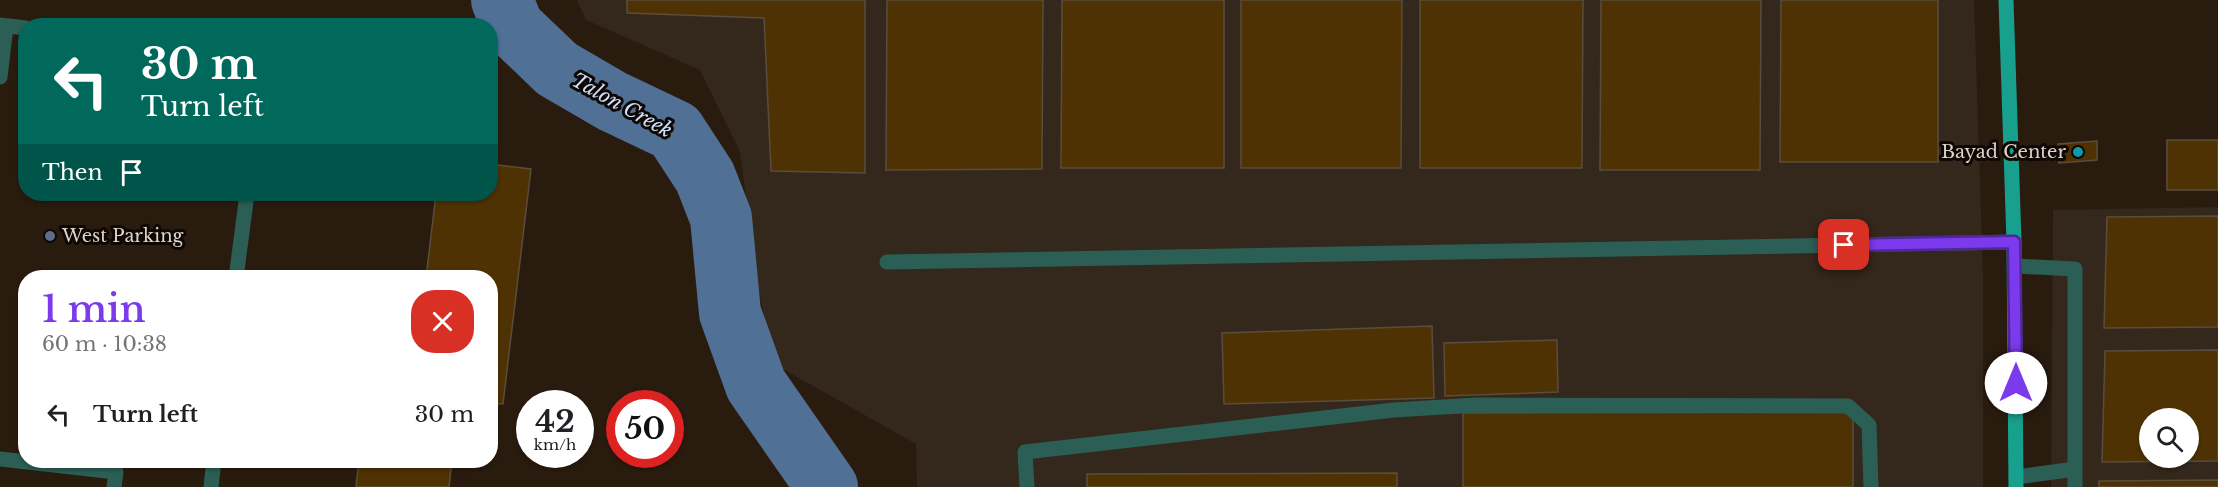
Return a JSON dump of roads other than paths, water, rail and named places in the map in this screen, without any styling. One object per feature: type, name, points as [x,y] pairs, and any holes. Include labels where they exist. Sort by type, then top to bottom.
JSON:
[{"type":"main road","points":[[2006,0],[2015,266],[2016,482]]},
{"type":"street","points":[[0,77],[3,25],[18,27]]},
{"type":"street","points":[[237,270],[246,201]]},
{"type":"street","points":[[887,262],[2014,242]]},
{"type":"street","points":[[2015,266],[2075,269],[2075,487]]},
{"type":"street","points":[[1027,487],[1025,452],[1394,410],[1500,405],[1848,406],[1869,425],[1871,487]]},
{"type":"street","points":[[0,459],[18,461]]},
{"type":"street","points":[[80,468],[116,472],[114,487]]},
{"type":"street","points":[[211,487],[213,468]]},
{"type":"street","points":[[2016,482],[2075,469]]},
{"type":"waterway","name":"Talon Creek","points":[[502,0],[513,27],[557,69],[612,101],[675,131],[705,177],[721,218],[730,313],[756,385],[827,487]]},
{"type":"place","name":"Bayad Center","points":[[2078,152]]},
{"type":"place","name":"West Parking","points":[[50,236]]}]
